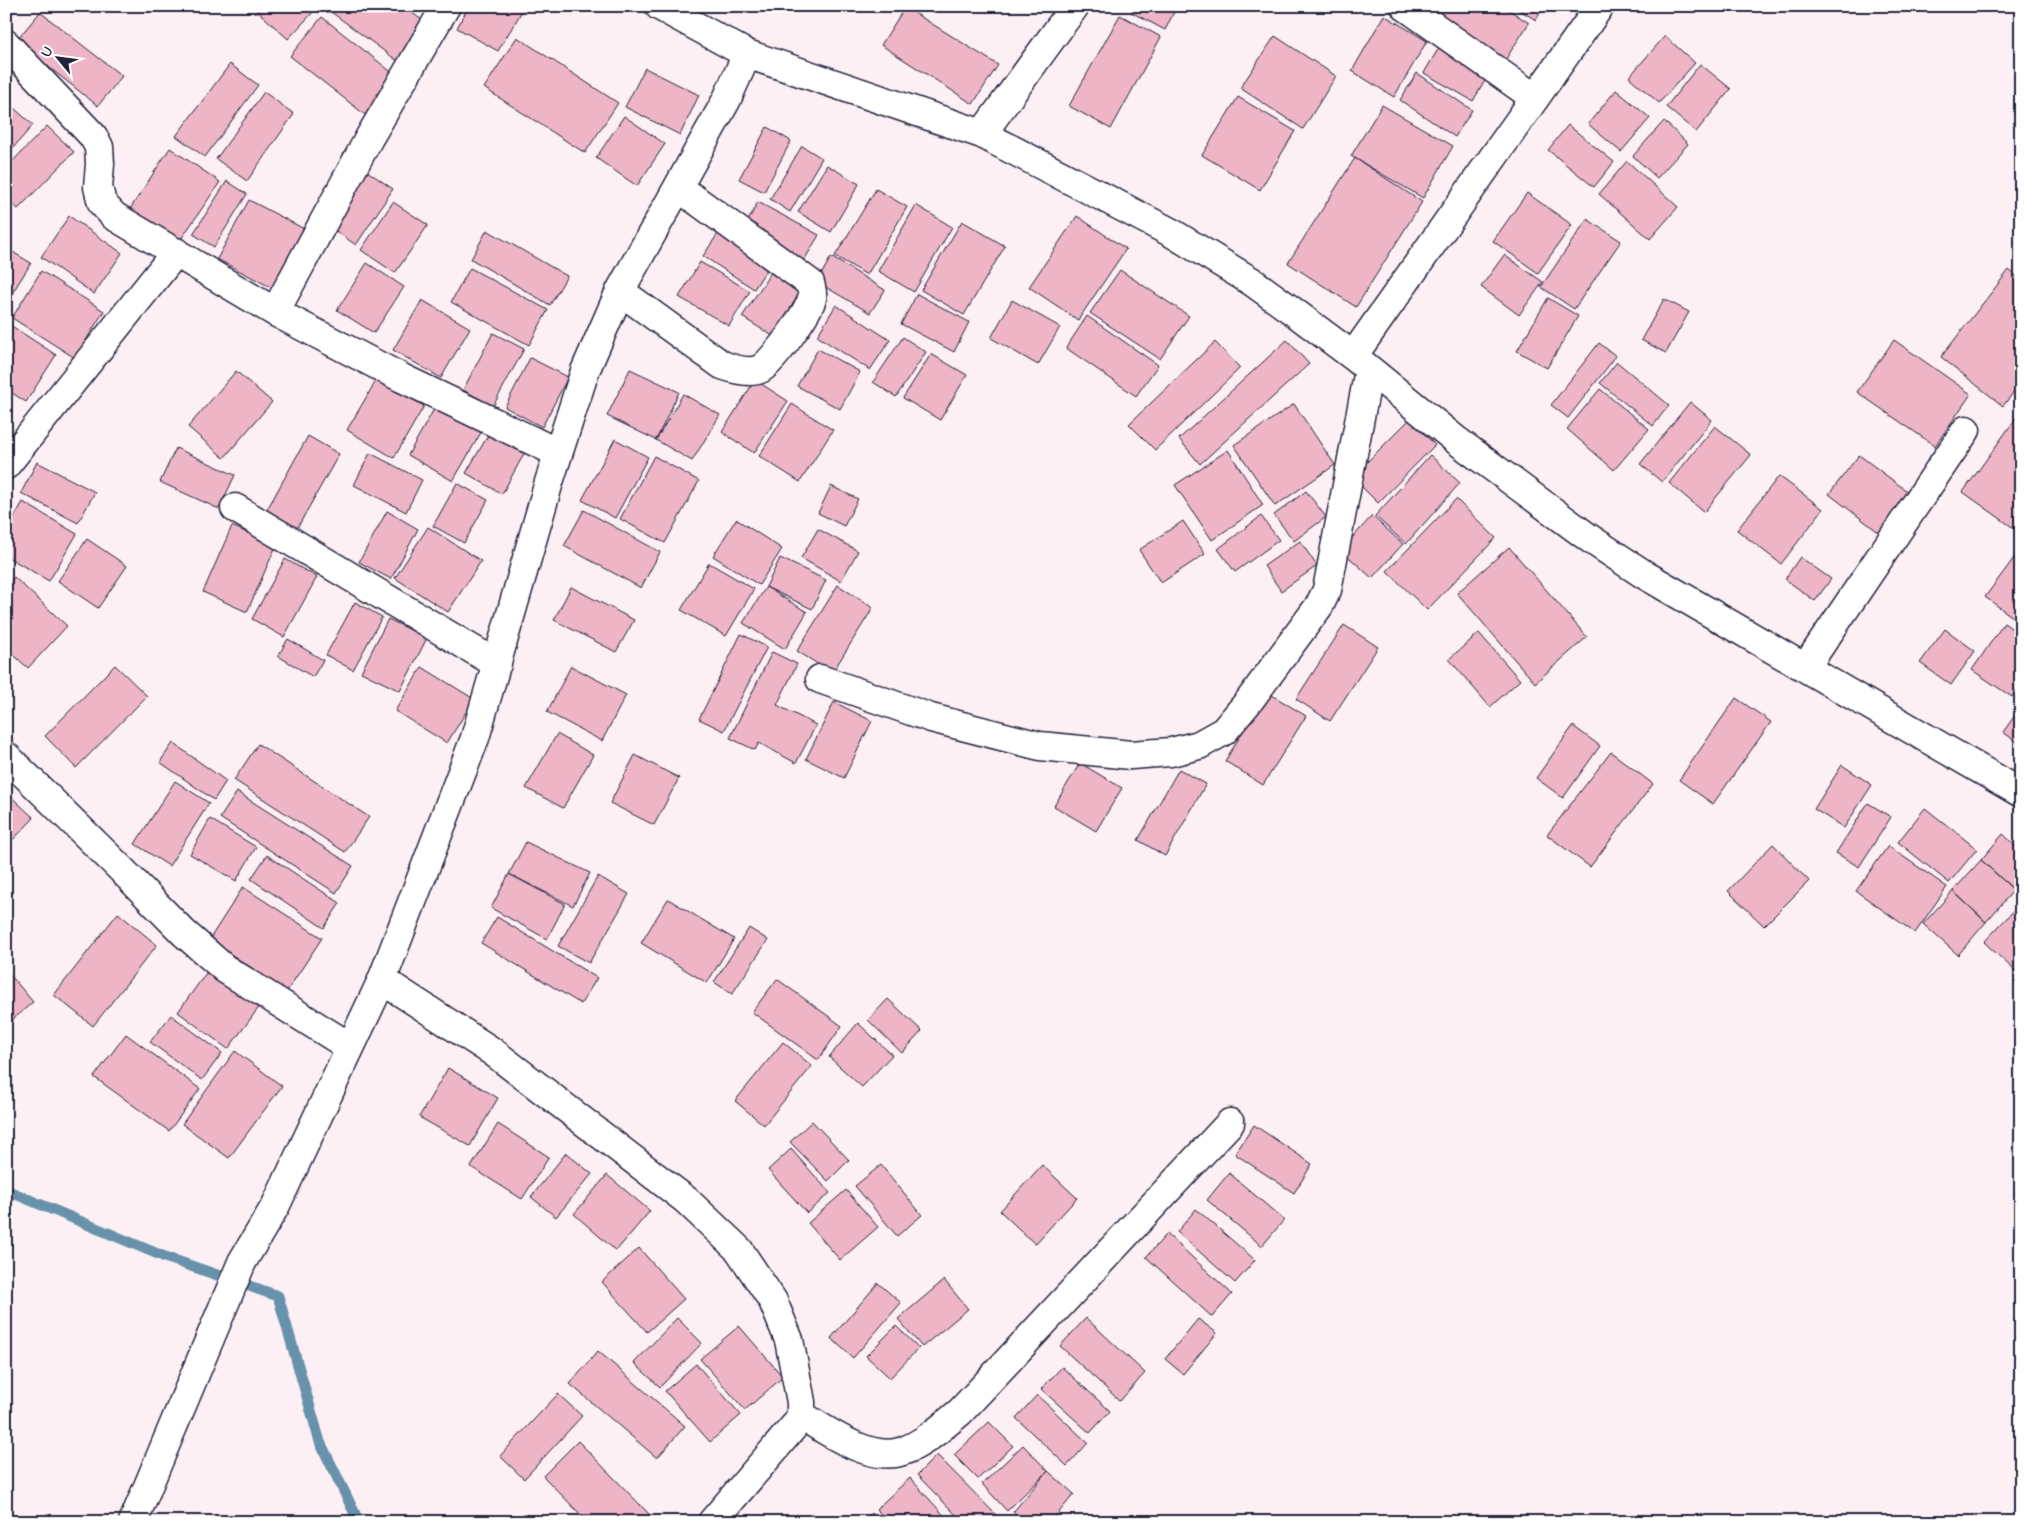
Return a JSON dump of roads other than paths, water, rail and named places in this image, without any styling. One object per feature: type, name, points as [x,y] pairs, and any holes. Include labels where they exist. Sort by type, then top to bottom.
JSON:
[{"type":"street","points":[[275,312],[370,138],[446,6]]},
{"type":"street","points":[[659,6],[747,54],[982,134],[1172,233],[1251,281],[1361,363],[1456,440],[1589,538],[1645,575],[2021,793]]},
{"type":"street","points":[[982,134],[1075,6]]},
{"type":"street","points":[[1404,6],[1535,98]]},
{"type":"street","points":[[820,679],[931,718],[1040,746],[1131,755],[1171,752],[1199,745],[1224,731],[1249,701],[1320,606],[1327,590],[1361,363],[1535,98],[1600,6]]},
{"type":"street","points":[[6,44],[93,136],[99,147],[98,188],[102,203],[114,216],[275,312],[402,378],[558,453]]},
{"type":"street","points":[[133,1522],[242,1262],[276,1205],[382,980],[475,738],[558,453],[585,371],[620,291],[726,101],[747,54]]},
{"type":"street","points":[[620,291],[722,365],[739,370],[760,369],[769,362],[784,344],[810,304],[812,292],[810,283],[678,187]]},
{"type":"street","points":[[6,465],[176,252]]},
{"type":"street","points":[[1805,668],[1966,430]]},
{"type":"street","points":[[235,508],[497,664]]},
{"type":"street","points":[[6,756],[184,933],[225,969],[350,1047]]},
{"type":"street","points":[[382,980],[493,1052],[686,1200],[739,1250],[773,1301],[789,1340],[801,1402],[801,1415],[796,1424],[712,1522]]},
{"type":"street","points":[[801,1415],[854,1446],[876,1453],[902,1452],[933,1434],[960,1412],[1230,1123]]},
{"type":"waterway","points":[[6,1190],[165,1257],[278,1296],[320,1442],[359,1522]]}]
